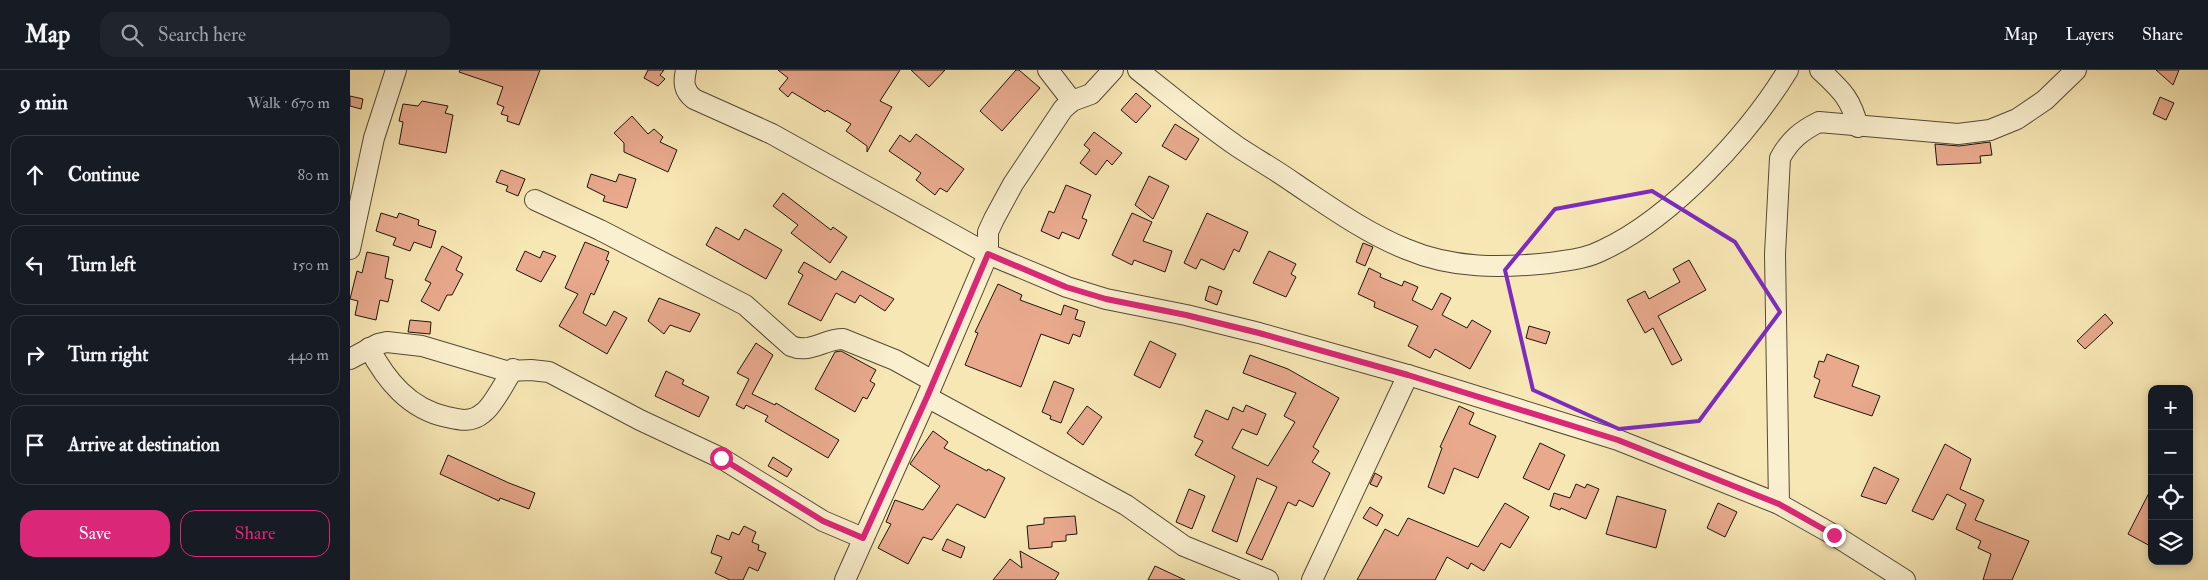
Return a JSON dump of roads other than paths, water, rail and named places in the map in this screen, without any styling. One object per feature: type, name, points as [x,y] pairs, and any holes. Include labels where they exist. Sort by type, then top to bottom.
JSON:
[{"type":"street","points":[[350,249],[374,138],[396,70]]},
{"type":"street","points":[[686,70],[684,86],[689,95],[694,99],[772,134],[988,254],[1066,287],[1106,299],[1196,317],[1408,375],[1618,440],[1779,504],[1834,535],[1906,580]]},
{"type":"street","points":[[1048,70],[1072,101]]},
{"type":"street","points":[[845,580],[988,254],[988,232],[1004,202],[1060,112],[1072,101],[1091,94],[1113,70]]},
{"type":"street","points":[[1138,70],[1237,146],[1373,233],[1407,250],[1446,262],[1474,266],[1507,267],[1584,258],[1604,250],[1654,218],[1705,173],[1726,150],[1758,112],[1788,70]]},
{"type":"street","points":[[1820,70],[1840,90],[1853,107],[1858,127]]},
{"type":"street","points":[[1779,504],[1775,254],[1780,158],[1788,144],[1801,131],[1819,122],[1858,127],[1904,128],[1958,134],[1990,130],[2017,120],[2045,100],[2076,70]]},
{"type":"street","points":[[535,200],[600,230],[745,305],[791,346],[803,349],[836,339],[843,339],[895,360],[930,389],[1126,505],[1184,546],[1268,580]]},
{"type":"street","points":[[350,357],[360,347],[387,342],[422,346],[512,370],[542,371],[559,376],[640,420],[721,458],[823,521],[863,538]]},
{"type":"street","points":[[360,347],[377,363],[413,404],[438,416],[461,421],[470,420],[484,413],[512,370]]},
{"type":"street","points":[[1312,580],[1408,375]]}]
